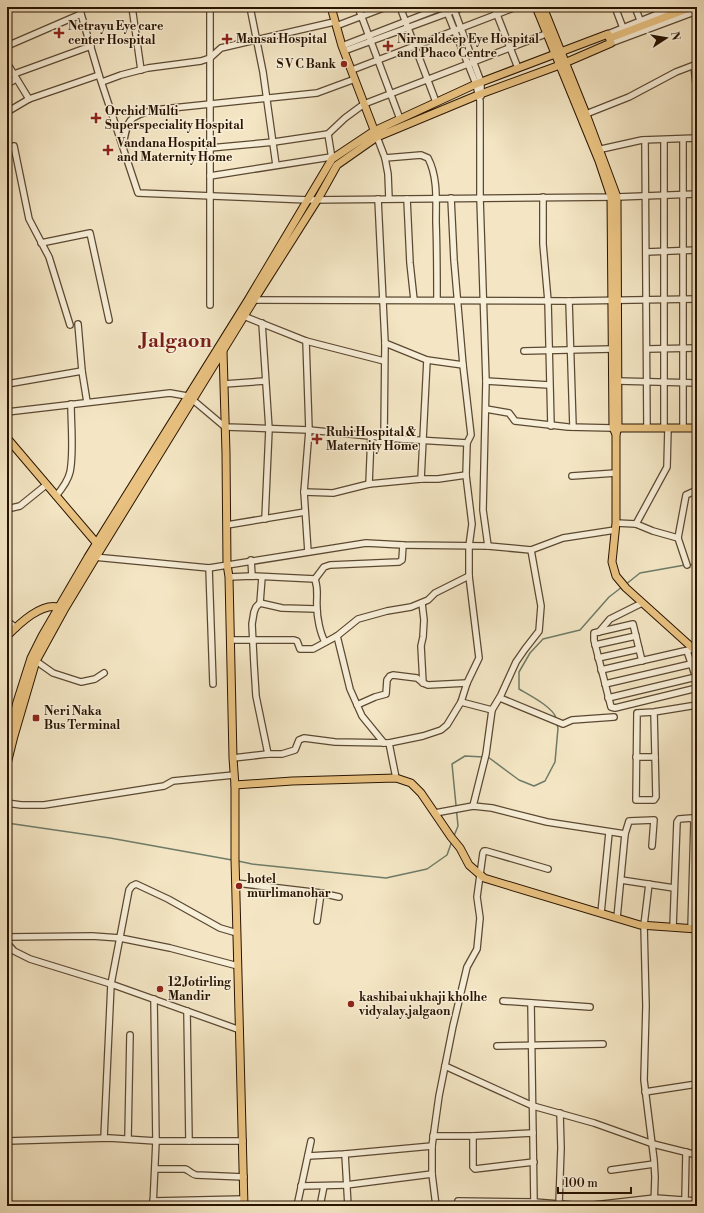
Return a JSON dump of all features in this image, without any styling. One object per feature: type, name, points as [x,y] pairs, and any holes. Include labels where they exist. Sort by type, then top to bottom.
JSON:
[{"type":"main road","points":[[331,7],[343,48],[375,134]]},
{"type":"main road","points":[[536,7],[550,33],[586,114],[597,150]]},
{"type":"main road","points":[[543,7],[550,33]]},
{"type":"main road","points":[[7,744],[20,703],[36,661],[88,556],[99,546],[190,398],[223,339],[241,315],[318,200],[337,165],[375,134],[480,96],[563,63],[623,30],[692,7]]},
{"type":"main road","points":[[251,300],[332,158],[400,119],[478,83],[558,53],[610,38]]},
{"type":"main road","points":[[563,63],[614,197],[615,300],[618,381],[616,430],[616,526],[612,562],[616,576],[626,588],[693,651]]},
{"type":"main road","points":[[615,300],[612,349],[616,430]]},
{"type":"main road","points":[[190,398],[223,350],[241,315]]},
{"type":"main road","points":[[223,339],[227,564],[229,577],[233,758],[235,785],[235,859],[244,1202]]},
{"type":"main road","points":[[616,430],[648,428],[697,428]]},
{"type":"main road","points":[[7,438],[99,546]]},
{"type":"main road","points":[[7,764],[8,752],[31,658],[61,608],[96,557],[99,546]]},
{"type":"main road","points":[[7,636],[35,612],[46,608],[61,608]]},
{"type":"main road","points":[[235,785],[292,781],[396,778],[411,783],[421,793],[460,848],[469,865],[484,878],[644,925],[694,929]]},
{"type":"street","points":[[79,7],[90,46],[138,193],[308,200],[614,197],[697,194]]},
{"type":"street","points":[[132,7],[141,70]]},
{"type":"street","points":[[210,7],[210,305]]},
{"type":"street","points":[[250,7],[263,72],[274,142],[276,165]]},
{"type":"street","points":[[358,7],[400,119]]},
{"type":"street","points":[[102,82],[141,70],[201,61],[210,58],[221,48],[335,24],[386,7]]},
{"type":"street","points":[[400,7],[436,102]]},
{"type":"street","points":[[407,25],[444,7],[448,13],[454,31],[471,63]]},
{"type":"street","points":[[343,48],[407,25],[448,13],[454,9],[464,7]]},
{"type":"street","points":[[494,7],[518,68]]},
{"type":"street","points":[[352,70],[516,7]]},
{"type":"street","points":[[614,7],[623,30],[640,20],[674,7]]},
{"type":"street","points":[[635,7],[640,20]]},
{"type":"street","points":[[454,9],[478,83],[480,96],[480,198],[484,300],[484,359],[486,381],[483,510],[488,546]]},
{"type":"street","points":[[610,38],[697,11]]},
{"type":"street","points":[[7,46],[81,14]]},
{"type":"street","points":[[210,148],[274,142],[328,134],[345,118],[364,104],[550,33]]},
{"type":"street","points":[[7,84],[15,76],[90,46]]},
{"type":"street","points":[[7,63],[29,100]]},
{"type":"street","points":[[586,114],[629,97],[676,72],[696,65],[697,94]]},
{"type":"street","points":[[7,112],[29,100],[99,74]]},
{"type":"street","points":[[123,146],[126,128],[133,117],[153,110],[266,97],[316,93],[355,79]]},
{"type":"street","points":[[328,134],[332,158],[337,165]]},
{"type":"street","points":[[375,134],[385,158],[388,174],[389,199]]},
{"type":"street","points":[[597,150],[645,140],[697,138]]},
{"type":"street","points":[[683,139],[683,428]]},
{"type":"street","points":[[645,140],[648,428]]},
{"type":"street","points":[[636,524],[667,466],[664,382],[664,140]]},
{"type":"street","points":[[14,146],[29,219],[49,257],[70,325]]},
{"type":"street","points":[[385,158],[421,156],[428,158],[432,166],[435,178],[436,198],[437,300]]},
{"type":"street","points":[[210,176],[276,165],[332,158]]},
{"type":"street","points":[[543,197],[543,244],[548,301],[551,426]]},
{"type":"street","points":[[233,758],[282,754],[295,750],[299,740],[304,738],[335,742],[386,742],[423,736],[441,730],[461,702],[467,683],[479,658],[469,576],[469,546],[472,524],[466,474],[466,443],[471,434],[457,300],[451,198]]},
{"type":"street","points":[[378,199],[384,300],[384,437]]},
{"type":"street","points":[[407,199],[410,263],[414,300]]},
{"type":"street","points":[[41,244],[90,233],[109,320]]},
{"type":"street","points":[[646,252],[697,250]]},
{"type":"street","points":[[251,300],[569,301],[697,299]]},
{"type":"street","points":[[569,301],[573,427]]},
{"type":"street","points":[[241,315],[306,341],[384,361]]},
{"type":"street","points":[[262,323],[269,429],[265,519]]},
{"type":"street","points":[[78,324],[82,371],[87,402]]},
{"type":"street","points":[[306,341],[309,430],[304,492],[308,552]]},
{"type":"street","points":[[385,343],[427,360],[463,365]]},
{"type":"street","points":[[647,348],[697,348]]},
{"type":"street","points":[[524,352],[612,349]]},
{"type":"street","points":[[421,479],[427,360]]},
{"type":"street","points":[[7,384],[82,371]]},
{"type":"street","points":[[224,384],[265,381]]},
{"type":"street","points":[[486,381],[549,385]]},
{"type":"street","points":[[618,381],[697,383]]},
{"type":"street","points":[[7,412],[170,393],[190,398],[225,427],[309,430],[466,443]]},
{"type":"street","points":[[56,496],[70,473],[72,440],[70,404]]},
{"type":"street","points":[[486,409],[509,413],[515,421],[551,426],[616,430]]},
{"type":"street","points":[[368,484],[371,436]]},
{"type":"street","points":[[304,492],[333,493],[368,484],[421,479],[438,479],[466,474]]},
{"type":"street","points":[[572,476],[616,474]]},
{"type":"street","points":[[7,509],[20,506],[46,485]]},
{"type":"street","points":[[687,565],[678,538],[686,495],[697,490]]},
{"type":"street","points":[[227,525],[305,512]]},
{"type":"street","points":[[88,556],[209,568],[251,560],[366,543],[488,546],[531,550],[563,538],[616,526],[636,524],[653,531],[678,538]]},
{"type":"street","points":[[315,579],[324,567],[330,565],[399,562],[402,560],[403,545]]},
{"type":"street","points":[[473,806],[486,754],[492,710],[500,698],[516,662],[539,631],[541,606],[531,550]]},
{"type":"street","points":[[251,560],[252,576]]},
{"type":"street","points":[[209,568],[213,684]]},
{"type":"street","points":[[229,577],[252,576],[315,579]]},
{"type":"street","points":[[230,640],[294,640],[297,641],[300,649],[302,650],[313,649],[337,636],[358,619],[387,611],[411,607],[428,600],[435,593],[469,576]]},
{"type":"street","points":[[262,577],[260,603],[254,612],[253,640],[256,696],[268,754]]},
{"type":"street","points":[[315,579],[318,590],[316,609],[320,632],[324,642]]},
{"type":"street","points":[[422,602],[424,620],[421,646],[423,683]]},
{"type":"street","points":[[260,603],[282,608],[316,609]]},
{"type":"street","points":[[599,632],[610,619],[642,603]]},
{"type":"street","points":[[7,621],[16,628]]},
{"type":"street","points":[[642,661],[634,626],[630,623],[593,635],[611,708],[697,688]]},
{"type":"street","points":[[337,636],[350,689],[362,716],[386,742],[396,778]]},
{"type":"street","points":[[595,645],[636,636]]},
{"type":"street","points":[[598,658],[639,649]]},
{"type":"street","points":[[601,670],[693,651],[691,664],[696,679],[608,698]]},
{"type":"street","points":[[36,661],[53,673],[81,682],[95,679],[104,673]]},
{"type":"street","points":[[605,684],[691,664]]},
{"type":"street","points":[[357,705],[386,694],[388,680],[390,676],[393,675],[417,678],[423,683],[433,685],[467,683]]},
{"type":"street","points":[[500,698],[563,724],[572,720],[614,718]]},
{"type":"street","points":[[461,702],[492,710]]},
{"type":"street","points":[[654,712],[656,797],[654,800],[638,800],[635,799],[636,714],[639,712],[654,712],[697,705]]},
{"type":"street","points":[[636,758],[655,757]]},
{"type":"street","points":[[7,803],[21,805],[44,805],[164,786],[173,781],[234,775]]},
{"type":"street","points":[[435,813],[473,806],[492,808],[546,822],[625,834]]},
{"type":"street","points":[[673,928],[677,822],[679,819],[694,820],[694,929]]},
{"type":"street","points":[[617,918],[625,834],[629,821],[652,820],[654,822],[652,846]]},
{"type":"street","points":[[601,913],[609,832]]},
{"type":"street","points":[[436,1206],[432,1174],[433,1136],[453,1026],[467,967],[477,949],[480,918],[477,897],[484,851],[548,869]]},
{"type":"street","points":[[621,880],[674,888]]},
{"type":"street","points":[[236,883],[321,893],[339,897]]},
{"type":"street","points":[[104,1138],[111,984],[129,890],[136,884],[168,898],[220,928],[237,933]]},
{"type":"street","points":[[648,884],[644,925],[646,964],[646,1056],[644,1080],[653,1144],[654,1206]]},
{"type":"street","points":[[317,921],[321,893]]},
{"type":"street","points":[[7,937],[92,936],[120,938],[188,952],[238,966]]},
{"type":"street","points":[[7,943],[14,950],[30,959],[111,984],[240,1030]]},
{"type":"street","points":[[154,999],[156,1141],[153,1203],[244,1202]]},
{"type":"street","points":[[503,1001],[590,1007]]},
{"type":"street","points":[[531,1003],[534,1202]]},
{"type":"street","points":[[186,1011],[189,1141]]},
{"type":"street","points":[[128,1138],[130,1035]]},
{"type":"street","points":[[497,1046],[603,1044]]},
{"type":"street","points":[[445,1066],[533,1106],[594,1122],[653,1144],[697,1155]]},
{"type":"street","points":[[645,1092],[697,1084]]},
{"type":"street","points":[[559,1204],[561,1148],[560,1113]]},
{"type":"street","points":[[433,1136],[534,1133]]},
{"type":"street","points":[[473,1136],[473,1167],[475,1169],[534,1162]]},
{"type":"street","points":[[7,1141],[128,1138],[156,1141],[243,1142]]},
{"type":"street","points":[[297,1206],[311,1141]]},
{"type":"street","points":[[308,1156],[432,1146]]},
{"type":"street","points":[[685,1200],[686,1152]]},
{"type":"street","points":[[345,1154],[348,1206]]},
{"type":"street","points":[[611,1170],[654,1164]]},
{"type":"street","points":[[155,1169],[185,1169],[196,1174],[244,1177]]},
{"type":"street","points":[[301,1186],[346,1185],[432,1174]]},
{"type":"street","points":[[320,1206],[324,1186]]},
{"type":"street","points":[[458,1201],[492,1204],[534,1202],[585,1206],[655,1198],[697,1201]]},
{"type":"waterway","points":[[688,565],[697,564]]},
{"type":"waterway","points":[[625,585],[640,573],[685,565]]},
{"type":"waterway","points":[[556,718],[546,706],[519,689],[519,672],[530,653],[543,639],[580,630],[609,597],[622,587]]},
{"type":"waterway","points":[[488,757],[519,780],[534,786],[545,781],[555,762],[558,728],[557,724]]},
{"type":"waterway","points":[[454,836],[458,826],[452,764],[465,756],[484,757]]},
{"type":"waterway","points":[[7,823],[110,838],[232,860]]},
{"type":"waterway","points":[[238,861],[252,864],[386,878],[427,869],[447,855],[452,841]]},
{"type":"place","name":"Netrayu Eye care center Hospital","points":[[59,33]]},
{"type":"place","name":"Mansai Hospital","points":[[227,39]]},
{"type":"place","name":"Nirmaldeep Eye Hospital and Phaco Centre","points":[[388,46]]},
{"type":"place","name":"S V C Bank","points":[[344,64]]},
{"type":"place","name":"Orchid Multi Superspeciality Hospital","points":[[96,118]]},
{"type":"place","name":"Vandana Hospital and Maternity Home","points":[[108,150]]},
{"type":"place","name":"Rubi Hospital & Maternity Home","points":[[317,439]]},
{"type":"place","name":"Neri Naka Bus Terminal","points":[[36,718]]},
{"type":"place","name":"hotel murlimanohar","points":[[239,886]]},
{"type":"place","name":"12 Jotirling Mandir","points":[[160,989]]},
{"type":"place","name":"kashibai ukhaji kholhe vidyalay,jalgaon","points":[[351,1004]]},
{"type":"district","name":"Jalgaon","points":[[176,341]]}]
